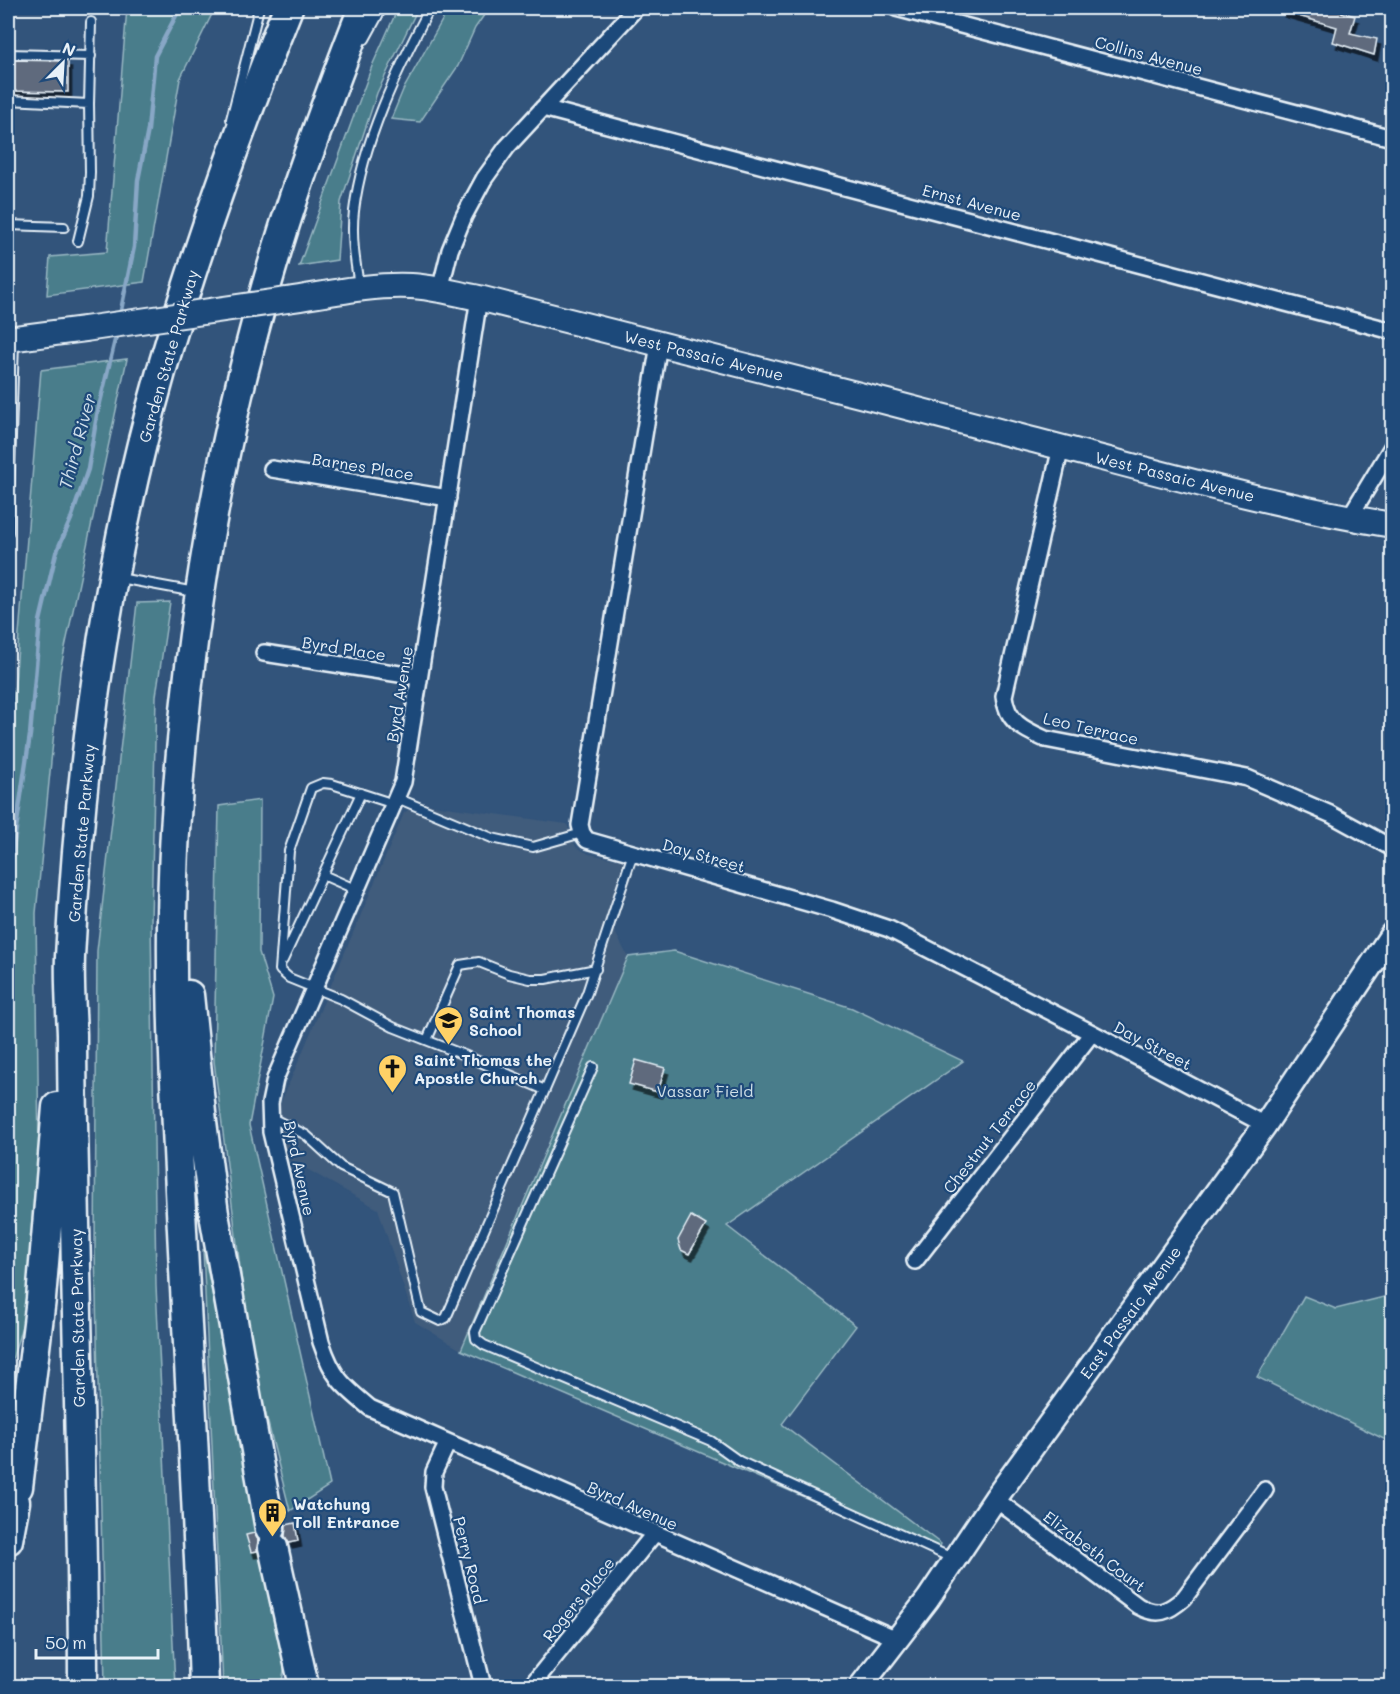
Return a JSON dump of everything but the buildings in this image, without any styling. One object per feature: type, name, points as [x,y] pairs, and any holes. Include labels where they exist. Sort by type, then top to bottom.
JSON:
[{"type":"highway","name":"Garden State Parkway","points":[[83,1686],[70,962],[86,754],[114,577],[160,376],[230,158],[288,8]]},
{"type":"highway","points":[[204,1686],[174,1073],[172,953],[175,835],[183,716],[200,592],[220,482],[246,366],[277,252],[314,139],[363,8]]},
{"type":"highway","points":[[175,835],[202,1122],[213,1203],[272,1538],[304,1686]]},
{"type":"highway","points":[[8,1540],[16,1495],[42,1288],[70,962]]},
{"type":"main road","name":"West Passaic Avenue","points":[[11,339],[359,289],[412,286],[479,298],[1224,490],[1349,518],[1392,525]]},
{"type":"main road","name":"East Passaic Avenue","points":[[861,1686],[955,1560],[995,1499],[1265,1125],[1389,943]]},
{"type":"street","points":[[440,290],[450,250],[464,216],[484,179],[507,147],[636,8]]},
{"type":"street","name":"Collins Avenue","points":[[896,8],[1392,138]]},
{"type":"street","name":"Ernst Avenue","points":[[543,108],[1392,331]]},
{"type":"street","name":"Byrd Avenue","points":[[479,298],[403,782],[275,1079],[270,1103],[271,1132],[328,1365],[344,1386],[370,1408],[447,1444],[897,1639]]},
{"type":"street","points":[[582,833],[580,825],[659,344]]},
{"type":"street","name":"Leo Terrace","points":[[1061,447],[1004,696],[1006,709],[1014,722],[1045,739],[1247,778],[1330,814],[1392,848]]},
{"type":"street","points":[[1349,518],[1392,447]]},
{"type":"street","name":"Barnes Place","points":[[272,469],[448,498]]},
{"type":"street","name":"Byrd Place","points":[[264,653],[419,677]]},
{"type":"street","name":"Day Street","points":[[582,833],[587,840],[832,910],[889,929],[1265,1125]]},
{"type":"street","name":"Chestnut Terrace","points":[[915,1261],[1092,1033]]},
{"type":"street","name":"Perry Road","points":[[447,1444],[434,1473],[433,1487],[483,1686]]},
{"type":"street","name":"Elizabeth Court","points":[[995,1499],[1138,1606],[1148,1611],[1160,1612],[1171,1609],[1184,1598],[1265,1490]]},
{"type":"street","name":"Rogers Place","points":[[531,1686],[654,1534]]},
{"type":"lane","points":[[230,123],[259,8]]},
{"type":"lane","points":[[361,48],[382,8]]},
{"type":"lane","points":[[359,289],[353,248],[353,224],[360,179],[373,135],[392,85],[430,8]]},
{"type":"lane","points":[[78,241],[89,196],[91,22]]},
{"type":"lane","points":[[8,54],[91,56]]},
{"type":"lane","points":[[314,139],[345,78]]},
{"type":"lane","points":[[8,100],[89,104]]},
{"type":"lane","points":[[192,271],[218,169]]},
{"type":"lane","points":[[8,225],[64,227]]},
{"type":"lane","points":[[8,530],[11,339]]},
{"type":"lane","points":[[114,577],[200,592]]},
{"type":"lane","points":[[545,1090],[393,1027],[341,999],[283,974],[280,970],[289,851],[311,788],[323,783],[396,801],[492,838],[533,847],[582,833]]},
{"type":"lane","points":[[281,964],[361,793]]},
{"type":"lane","points":[[270,1117],[306,1135],[341,1167],[393,1192],[422,1312],[440,1321],[446,1318],[596,969],[633,853]]},
{"type":"lane","points":[[323,874],[357,890]]},
{"type":"lane","points":[[427,1040],[460,965],[479,962],[509,974],[545,980],[596,969]]},
{"type":"lane","points":[[593,1067],[475,1332],[476,1339],[484,1345],[711,1441],[739,1461],[955,1560]]},
{"type":"shaded area","name":"Saint Thomas School","points":[[418,803],[567,824],[576,847],[589,854],[637,863],[614,930],[628,957],[461,1350],[415,1322],[378,1209],[285,1157],[276,1114],[404,813]]},
{"type":"green space","points":[[127,8],[215,8],[180,79],[144,282],[47,295],[50,257],[107,252]]},
{"type":"green space","points":[[398,8],[418,8],[377,93],[341,202],[337,260],[299,266],[372,66]]},
{"type":"green space","points":[[449,8],[489,8],[475,28],[458,66],[420,122],[391,119],[403,90]]},
{"type":"green space","points":[[127,359],[60,671],[36,913],[39,1268],[8,1374],[8,767],[41,370]]},
{"type":"green space","points":[[170,602],[156,696],[151,921],[156,1286],[175,1686],[107,1686],[105,1685],[95,1251],[97,951],[137,603]]},
{"type":"green space","points":[[260,800],[259,952],[273,998],[249,1125],[330,1485],[290,1511],[251,1355],[214,1061],[219,806]]},
{"type":"green space","name":"Vassar Field","points":[[674,951],[852,1008],[963,1061],[727,1226],[856,1326],[782,1424],[941,1544],[937,1554],[461,1350],[628,957]]},
{"type":"green space","points":[[203,1249],[287,1655],[281,1686],[223,1686]]},
{"type":"green space","points":[[1392,1295],[1392,1443],[1257,1377],[1304,1296],[1336,1309]]},
{"type":"waterway","name":"Third River","points":[[120,315],[134,247],[138,180],[148,130],[155,56],[180,8]]},
{"type":"waterway","name":"Third River","points":[[8,883],[30,735],[40,621],[56,553],[71,519],[88,469],[97,415],[117,332]]},
{"type":"waterway","name":"Third River","points":[[8,917],[11,1029],[8,1057]]},
{"type":"place","name":"Saint Thomas School","points":[[448,1046]]},
{"type":"place","name":"Saint Thomas the Apostle Church","points":[[393,1094]]},
{"type":"place","name":"Watchung Toll Entrance","points":[[272,1538]]}]
